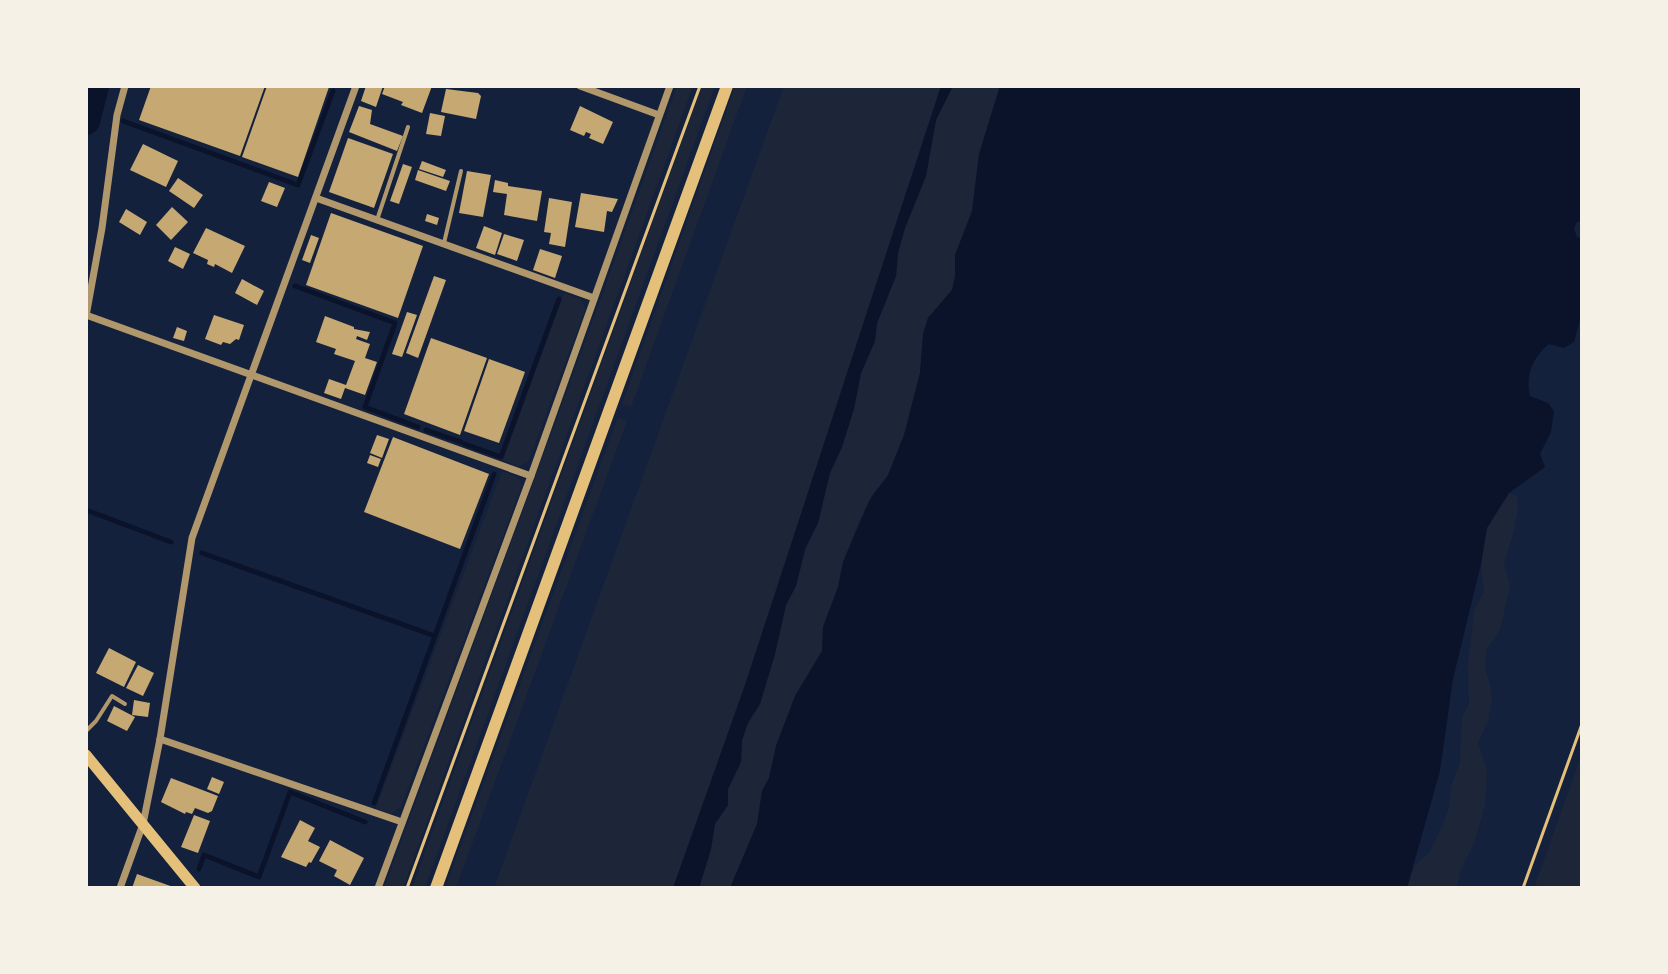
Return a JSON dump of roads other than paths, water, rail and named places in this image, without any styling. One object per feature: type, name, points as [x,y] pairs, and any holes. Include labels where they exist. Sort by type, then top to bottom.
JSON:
[{"type":"main road","points":[[436,888],[727,86]]},
{"type":"main road","points":[[86,755],[195,888]]},
{"type":"street","points":[[125,86],[117,115],[86,316],[531,476]]},
{"type":"street","points":[[120,888],[143,824],[160,739],[192,538],[356,86]]},
{"type":"street","points":[[580,86],[659,115]]},
{"type":"street","points":[[378,888],[531,476],[670,86]]},
{"type":"street","points":[[316,198],[594,298]]},
{"type":"street","points":[[160,739],[402,822]]},
{"type":"lane","points":[[377,220],[408,127]]},
{"type":"lane","points":[[444,244],[461,171]]},
{"type":"lane","points":[[86,731],[112,696],[125,704]]},
{"type":"waterway","points":[[86,121],[95,86]]},
{"type":"waterway","points":[[123,121],[298,185],[333,91]]},
{"type":"waterway","points":[[295,286],[395,323],[365,407],[418,427]]},
{"type":"waterway","points":[[465,444],[501,457],[559,299]]},
{"type":"waterway","points":[[426,430],[461,442]]},
{"type":"waterway","points":[[374,803],[494,474]]},
{"type":"waterway","points":[[86,510],[171,542]]},
{"type":"waterway","points":[[202,553],[435,636]]},
{"type":"waterway","points":[[199,869],[204,855],[259,877],[290,792],[365,822]]}]
